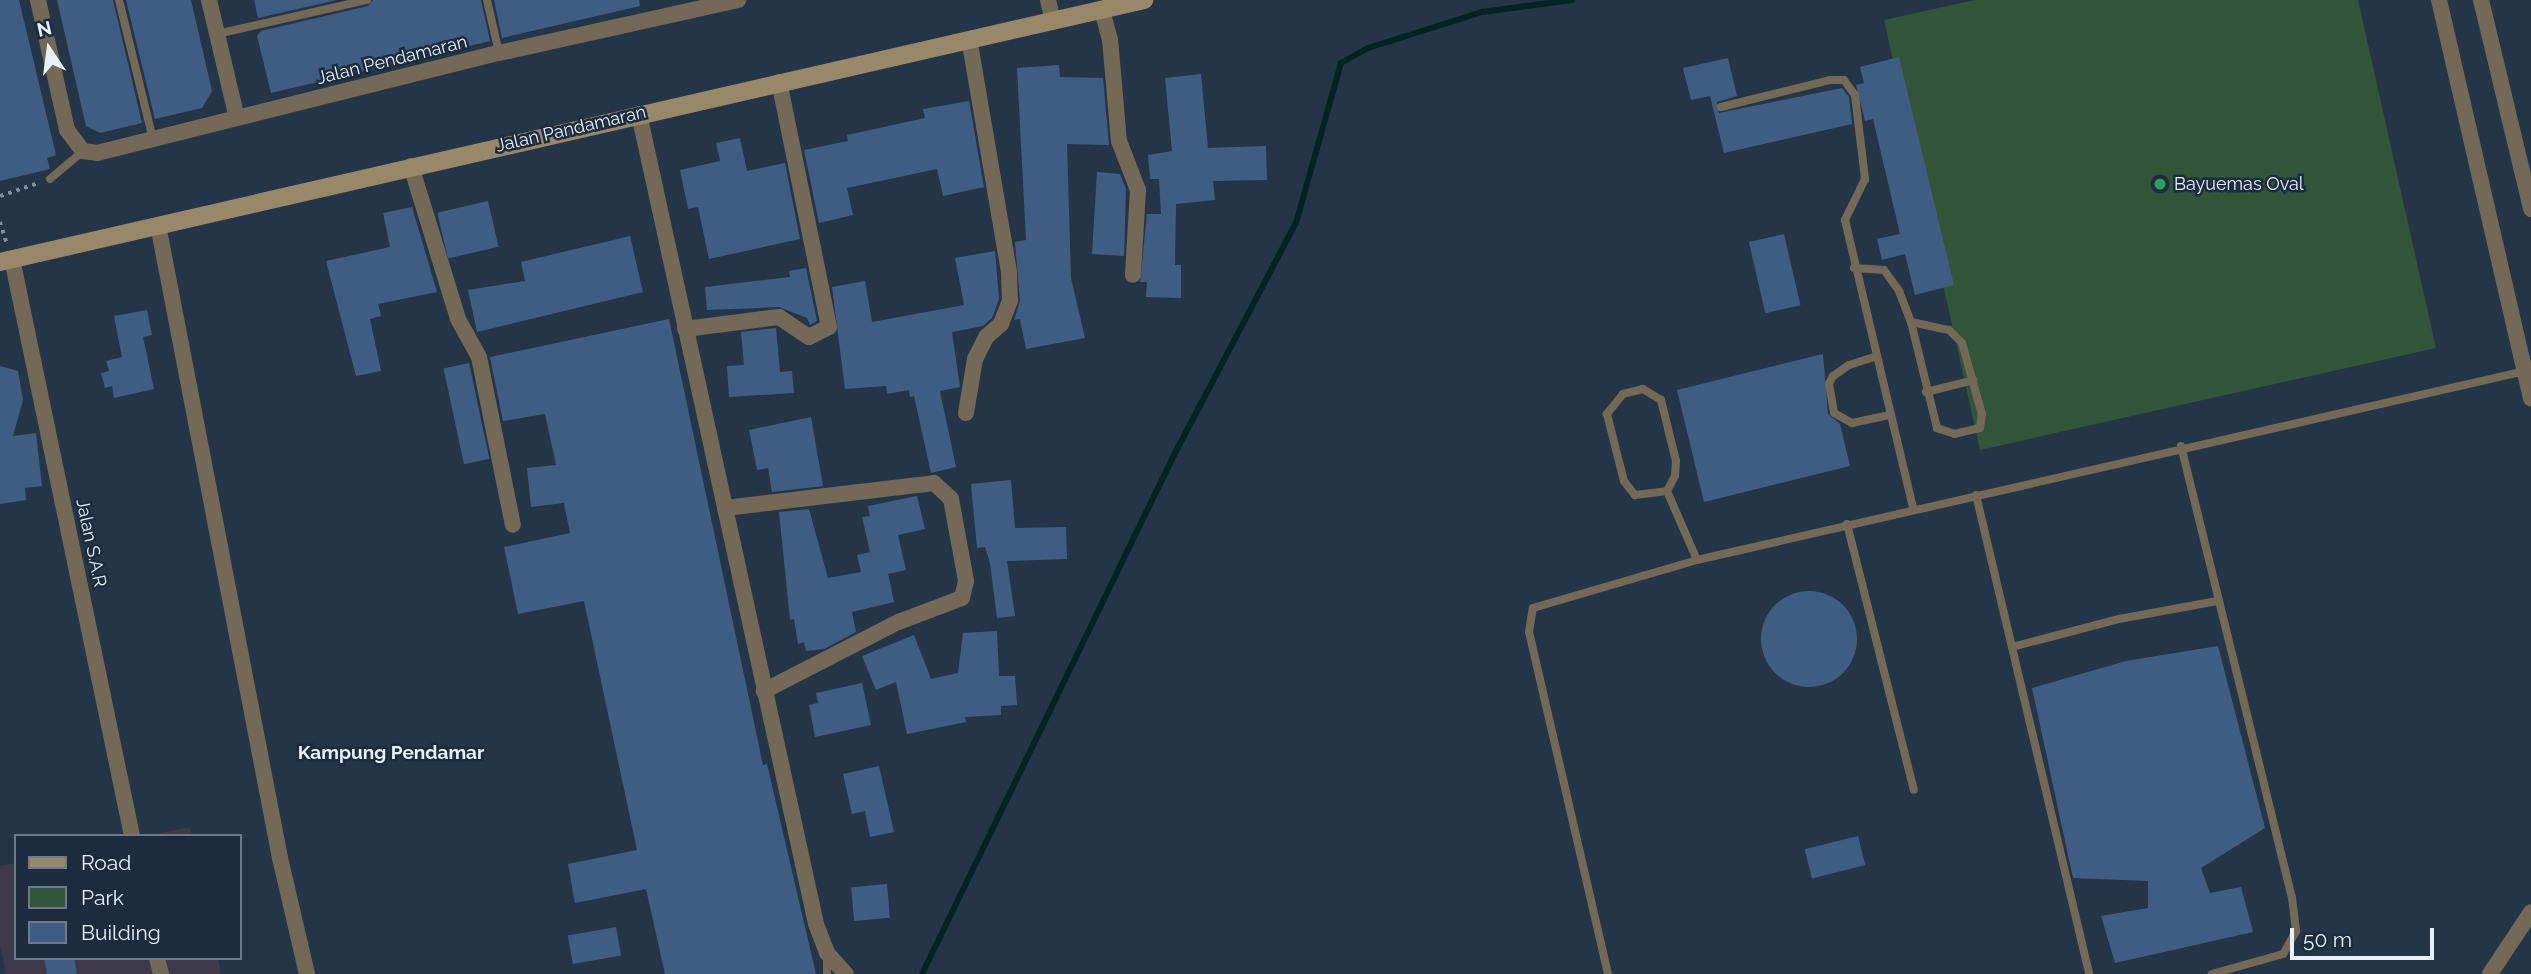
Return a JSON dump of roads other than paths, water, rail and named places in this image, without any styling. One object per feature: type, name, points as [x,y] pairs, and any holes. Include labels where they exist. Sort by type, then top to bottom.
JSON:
[{"type":"main road","name":"Jalan Pandamaran","points":[[6,260],[1144,0]]},
{"type":"street","points":[[38,0],[67,130],[83,151]]},
{"type":"street","points":[[209,0],[237,118]]},
{"type":"street","points":[[1048,0],[1053,21]]},
{"type":"street","points":[[2440,0],[2528,371],[2531,398]]},
{"type":"street","points":[[2480,0],[2531,209]]},
{"type":"street","name":"Jalan Pendamaran","points":[[83,151],[97,153],[153,140],[499,53],[728,1]]},
{"type":"street","points":[[1102,10],[1110,39],[1119,141],[1139,190],[1133,275]]},
{"type":"street","points":[[966,413],[975,359],[986,337],[1001,324],[1010,302],[1009,272],[969,39]]},
{"type":"street","points":[[685,329],[779,317],[809,337],[829,327],[779,82]]},
{"type":"street","points":[[639,114],[764,691],[827,953],[846,974]]},
{"type":"street","points":[[411,166],[458,319],[479,357],[513,525]]},
{"type":"street","points":[[158,225],[280,858],[307,974]]},
{"type":"street","name":"Jalan S.A.R","points":[[6,260],[132,834]]},
{"type":"street","points":[[725,508],[934,483],[951,499],[965,581],[962,598],[898,622],[764,691]]},
{"type":"street","points":[[2490,974],[2531,912]]},
{"type":"lane","points":[[119,0],[153,140]]},
{"type":"lane","points":[[217,34],[367,0]]},
{"type":"lane","points":[[487,0],[499,53]]},
{"type":"lane","points":[[1721,107],[1830,80],[1844,80],[1856,95],[1865,178],[1845,220],[1853,268],[1913,508]]},
{"type":"lane","points":[[50,179],[83,151]]},
{"type":"lane","points":[[1853,268],[1884,270],[1899,291],[1911,322],[1926,392],[1937,428],[1944,434],[1968,432],[1983,424],[1966,352],[1949,330],[1911,322]]},
{"type":"lane","points":[[1877,356],[1849,365],[1833,376],[1829,383],[1834,414],[1852,423],[1891,415]]},
{"type":"lane","points":[[1608,974],[1528,617],[1533,608],[1697,560],[1913,508],[2181,446],[2528,371]]},
{"type":"lane","points":[[1926,392],[1974,380]]},
{"type":"lane","points":[[1643,389],[1661,400],[1676,461],[1675,476],[1667,491],[1635,495],[1625,481],[1607,414],[1623,394],[1643,389]]},
{"type":"lane","points":[[2181,446],[2292,898],[2296,931],[2283,954],[2212,974]]},
{"type":"lane","points":[[1667,491],[1697,560]]},
{"type":"lane","points":[[1976,495],[2089,974]]},
{"type":"lane","points":[[1847,524],[1914,790]]},
{"type":"lane","points":[[2012,647],[2119,619],[2217,601]]},
{"type":"lane","points":[[827,953],[827,974]]},
{"type":"waterway","points":[[922,974],[1174,455],[1296,223],[1341,63],[1368,48],[1482,12],[1572,0]]},
{"type":"place","name":"Bayuemas Oval","points":[[2160,184]]},
{"type":"district","name":"Kampung Pendamar","points":[[391,753]]}]
